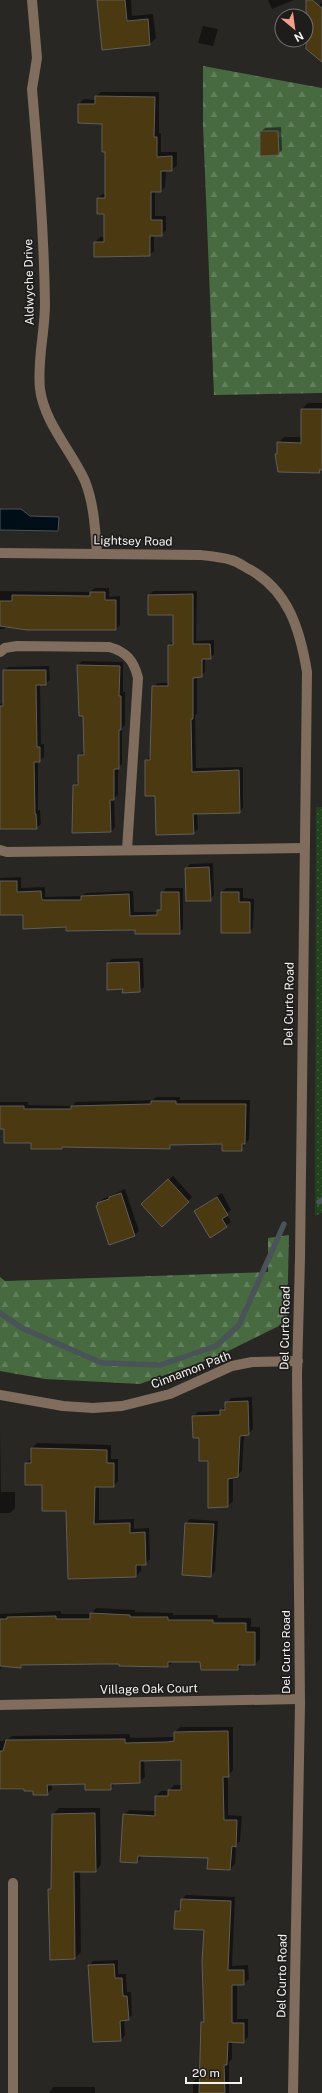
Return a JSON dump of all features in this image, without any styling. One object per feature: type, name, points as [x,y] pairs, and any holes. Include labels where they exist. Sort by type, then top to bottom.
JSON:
[{"type":"street","name":"Aldwyche Drive","points":[[32,0],[37,58],[32,89],[44,276],[45,318],[39,356],[40,390],[52,422],[84,480],[90,498],[97,553]]},
{"type":"street","name":"Lightsey Road","points":[[0,553],[200,555],[232,560],[262,575]]},
{"type":"street","name":"Del Curto Road","points":[[262,575],[278,592],[292,615],[303,647],[306,672],[298,1362],[299,1699],[293,2093]]},
{"type":"street","points":[[0,652],[5,648],[17,646],[109,647],[119,650],[129,656],[136,667],[138,678],[128,850]]},
{"type":"street","points":[[0,850],[7,852],[304,848]]},
{"type":"street","name":"Cinnamon Path","points":[[0,1395],[63,1406],[94,1408],[122,1406],[170,1394],[232,1366],[252,1362],[298,1362]]},
{"type":"street","name":"Village Oak Court","points":[[0,1705],[299,1699]]},
{"type":"street","points":[[13,1883],[13,2093]]},
{"type":"green space","points":[[203,66],[322,88],[322,393],[214,395],[203,125]]},
{"type":"green space","points":[[316,807],[322,807],[322,1213],[315,1216]]},
{"type":"green space","points":[[289,1235],[287,1322],[216,1357],[140,1384],[45,1379],[0,1371],[0,1277],[5,1281],[268,1272],[268,1238]]},
{"type":"shaded area","points":[[0,509],[21,509],[30,516],[59,517],[58,531],[0,530]]},
{"type":"building","points":[[97,0],[125,0],[127,21],[148,19],[150,45],[102,50]]},
{"type":"building","points":[[306,0],[312,0],[322,8],[322,62],[306,49],[314,48],[314,8],[306,8]]},
{"type":"building","points":[[95,96],[155,97],[154,137],[157,137],[157,157],[172,156],[172,171],[161,171],[161,192],[151,192],[151,220],[162,220],[162,236],[150,236],[150,256],[94,257],[94,242],[104,242],[104,214],[97,214],[97,198],[105,198],[105,152],[102,152],[102,124],[78,123],[78,104],[95,104]]},
{"type":"building","points":[[260,131],[278,131],[279,155],[260,156]]},
{"type":"building","points":[[301,409],[322,409],[322,470],[319,470],[320,473],[278,472],[275,454],[277,454],[277,442],[301,443]]},
{"type":"building","points":[[90,592],[105,592],[105,600],[116,600],[116,630],[27,630],[0,626],[0,601],[12,601],[12,595],[90,596]]},
{"type":"building","points":[[193,594],[193,644],[210,644],[211,659],[202,659],[202,677],[193,678],[193,719],[191,719],[192,772],[239,770],[240,813],[193,814],[194,834],[156,835],[155,796],[145,796],[145,760],[150,760],[152,686],[168,686],[168,645],[173,645],[173,615],[148,615],[148,595]]},
{"type":"building","points":[[77,665],[120,666],[119,696],[121,696],[121,730],[119,730],[119,769],[114,769],[114,800],[110,800],[111,832],[72,833],[73,785],[78,785],[78,755],[84,755],[83,716],[79,716]]},
{"type":"building","points":[[3,670],[46,670],[46,685],[36,685],[37,747],[40,747],[40,762],[34,762],[35,814],[37,829],[0,829],[0,706],[3,706]]},
{"type":"building","points":[[209,867],[211,901],[186,901],[185,868]]},
{"type":"building","points":[[0,881],[17,881],[17,892],[41,891],[42,900],[81,900],[81,896],[129,894],[130,916],[157,915],[157,910],[161,910],[161,892],[179,892],[180,934],[135,934],[135,930],[66,931],[66,927],[23,929],[23,915],[0,915]]},
{"type":"building","points":[[221,892],[239,892],[239,902],[250,902],[250,933],[221,933]]},
{"type":"building","points":[[139,962],[140,992],[122,993],[123,989],[107,990],[107,963]]},
{"type":"building","points":[[151,1101],[176,1101],[176,1104],[246,1104],[245,1144],[242,1144],[242,1151],[222,1151],[222,1144],[170,1145],[170,1149],[62,1147],[62,1149],[31,1149],[31,1143],[4,1143],[4,1129],[0,1129],[0,1106],[24,1106],[24,1109],[71,1109],[71,1106],[151,1104]]},
{"type":"building","points":[[168,1179],[189,1202],[162,1227],[141,1204]]},
{"type":"building","points":[[121,1193],[135,1236],[109,1245],[96,1206],[98,1205],[97,1203]]},
{"type":"building","points":[[217,1197],[228,1215],[222,1219],[227,1227],[210,1238],[194,1211]]},
{"type":"building","points":[[248,1401],[249,1435],[240,1436],[238,1477],[228,1479],[228,1507],[208,1508],[208,1461],[199,1461],[199,1438],[193,1438],[192,1416],[220,1415],[220,1410],[225,1410],[225,1402]]},
{"type":"building","points":[[31,1448],[107,1450],[107,1463],[114,1463],[114,1487],[95,1487],[94,1524],[130,1523],[130,1533],[145,1532],[146,1565],[136,1565],[136,1577],[68,1579],[66,1511],[42,1511],[42,1485],[25,1485],[25,1463],[31,1463]]},
{"type":"building","points":[[185,1523],[214,1524],[211,1577],[182,1575]]},
{"type":"building","points":[[90,1613],[130,1615],[130,1617],[168,1617],[168,1620],[213,1620],[213,1623],[246,1623],[246,1632],[255,1632],[255,1665],[238,1665],[238,1670],[201,1670],[200,1662],[168,1662],[168,1667],[119,1666],[119,1664],[21,1665],[21,1668],[0,1666],[0,1619],[7,1619],[7,1617],[56,1616],[56,1619],[90,1619]]},
{"type":"building","points":[[228,1731],[229,1777],[223,1777],[224,1820],[237,1820],[236,1847],[232,1846],[230,1870],[207,1869],[208,1858],[138,1856],[137,1863],[120,1862],[123,1814],[155,1816],[155,1796],[168,1796],[168,1790],[181,1790],[181,1760],[140,1761],[140,1783],[111,1784],[111,1790],[85,1790],[85,1784],[47,1785],[48,1795],[33,1795],[33,1791],[24,1791],[24,1789],[0,1789],[0,1751],[3,1751],[6,1740],[125,1739],[125,1743],[167,1742],[174,1741],[174,1732]]},
{"type":"building","points":[[95,1813],[96,1872],[74,1872],[75,1959],[50,1960],[48,1889],[51,1889],[52,1814]]},
{"type":"building","points":[[181,1899],[231,1901],[228,1970],[244,1970],[244,1985],[232,1985],[232,2023],[244,2023],[244,2043],[228,2042],[227,2065],[224,2065],[225,2093],[199,2093],[201,2022],[204,2022],[202,1961],[204,1930],[174,1929],[175,1911],[180,1911]]},
{"type":"building","points":[[114,1964],[115,1978],[122,1978],[123,1996],[127,1996],[129,2020],[120,2021],[121,2041],[93,2042],[88,1965]]},
{"type":"waterway","points":[[0,1313],[22,1328],[102,1363],[160,1365],[216,1346],[239,1325],[284,1224]]}]
